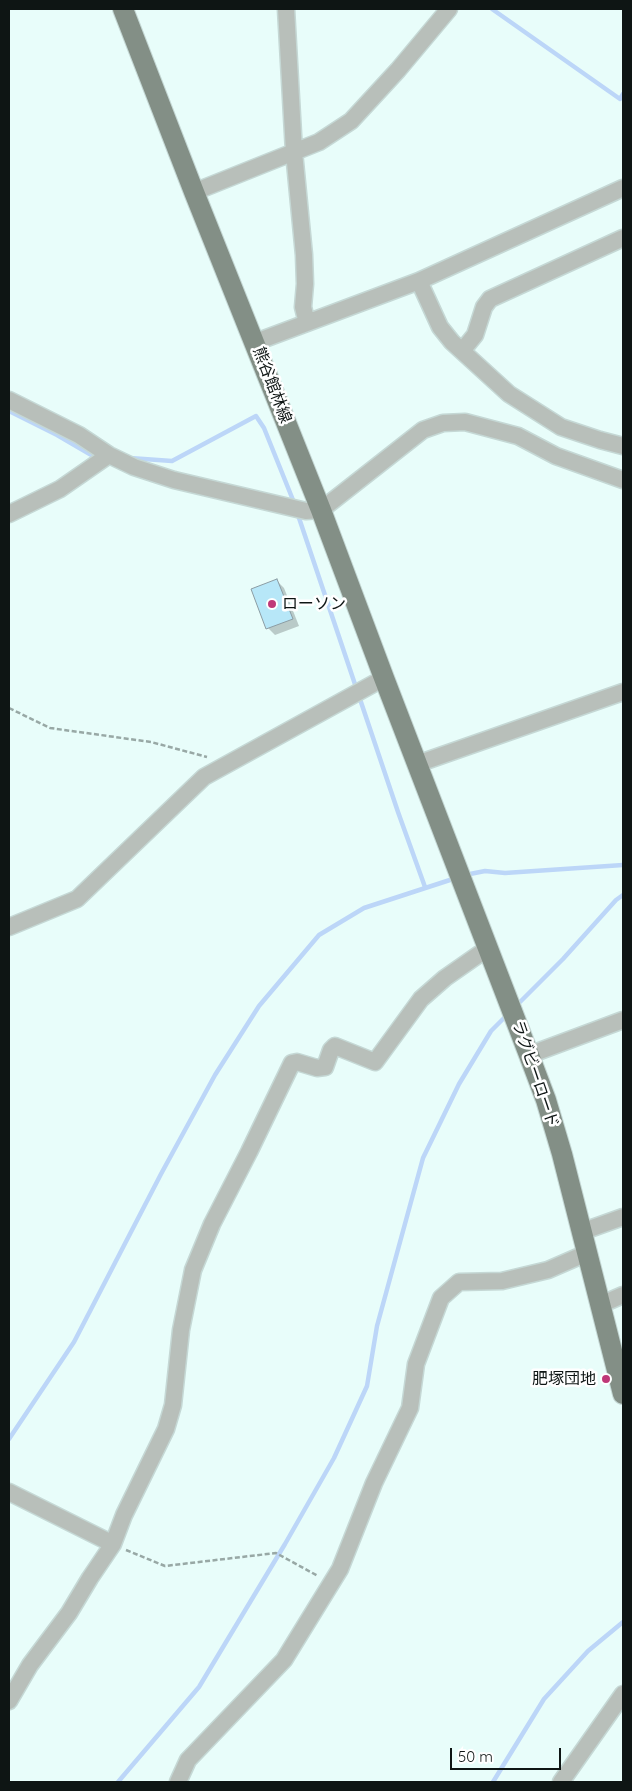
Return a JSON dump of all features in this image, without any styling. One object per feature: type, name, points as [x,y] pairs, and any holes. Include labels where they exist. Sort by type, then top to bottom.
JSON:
[{"type":"main road","name":"熊谷館林線","points":[[123,9],[321,510],[375,683],[417,764]]},
{"type":"main road","name":"ラグビーロード","points":[[417,764],[546,1100],[562,1154],[623,1394]]},
{"type":"street","points":[[286,9],[294,152],[304,255],[305,284],[303,307],[307,323]]},
{"type":"street","points":[[194,192],[319,142],[351,121],[398,70],[449,9]]},
{"type":"street","points":[[256,342],[418,281],[623,188]]},
{"type":"street","points":[[462,351],[475,335],[484,307],[490,299],[623,238]]},
{"type":"street","points":[[418,281],[440,327],[462,351],[509,394],[561,427],[623,446]]},
{"type":"street","points":[[9,400],[134,467],[174,480],[306,512],[321,510],[423,430],[443,423],[465,422],[518,436],[556,456],[623,480]]},
{"type":"street","points":[[9,514],[60,489],[109,455]]},
{"type":"street","points":[[9,927],[77,899],[204,777],[375,683]]},
{"type":"street","points":[[417,764],[623,692]]},
{"type":"street","points":[[9,1702],[30,1665],[69,1613],[113,1544],[124,1515],[166,1429],[173,1406],[181,1330],[193,1270],[212,1224],[292,1063],[297,1062],[317,1068],[325,1067],[331,1050],[335,1046],[375,1062],[421,999],[445,978],[488,948]]},
{"type":"street","points":[[530,1055],[623,1020]]},
{"type":"street","points":[[581,1232],[623,1217]]},
{"type":"street","points":[[178,1782],[188,1760],[284,1660],[340,1569],[374,1483],[410,1408],[416,1364],[441,1298],[458,1282],[502,1281],[548,1270],[587,1253]]},
{"type":"street","points":[[600,1305],[623,1295]]},
{"type":"street","points":[[9,1492],[113,1544]]},
{"type":"street","points":[[561,1782],[623,1694]]},
{"type":"path","points":[[9,708],[50,728],[152,742],[231,763]]},
{"type":"path","points":[[113,1544],[165,1566],[276,1553],[332,1583]]},
{"type":"building","name":"ローソン","points":[[277,579],[293,619],[266,629],[251,589]]},
{"type":"waterway","points":[[492,9],[620,99],[623,94]]},
{"type":"waterway","points":[[9,411],[57,435],[93,456],[100,456]]},
{"type":"waterway","points":[[130,458],[172,461],[256,416],[264,428],[295,505]]},
{"type":"waterway","points":[[297,512],[425,887]]},
{"type":"waterway","points":[[465,875],[485,871],[505,873],[623,865]]},
{"type":"waterway","points":[[9,1439],[74,1342],[161,1174],[215,1075],[259,1006],[319,935],[364,908],[456,878]]},
{"type":"waterway","points":[[515,1007],[563,959],[616,900],[623,895]]},
{"type":"waterway","points":[[118,1782],[199,1687],[334,1458],[367,1386],[377,1326],[423,1158],[459,1084],[491,1031],[508,1014]]},
{"type":"waterway","points":[[493,1782],[544,1699],[588,1651],[623,1622]]},
{"type":"place","name":"ローソン","points":[[272,604]]},
{"type":"place","name":"肥塚団地","points":[[606,1379]]}]
